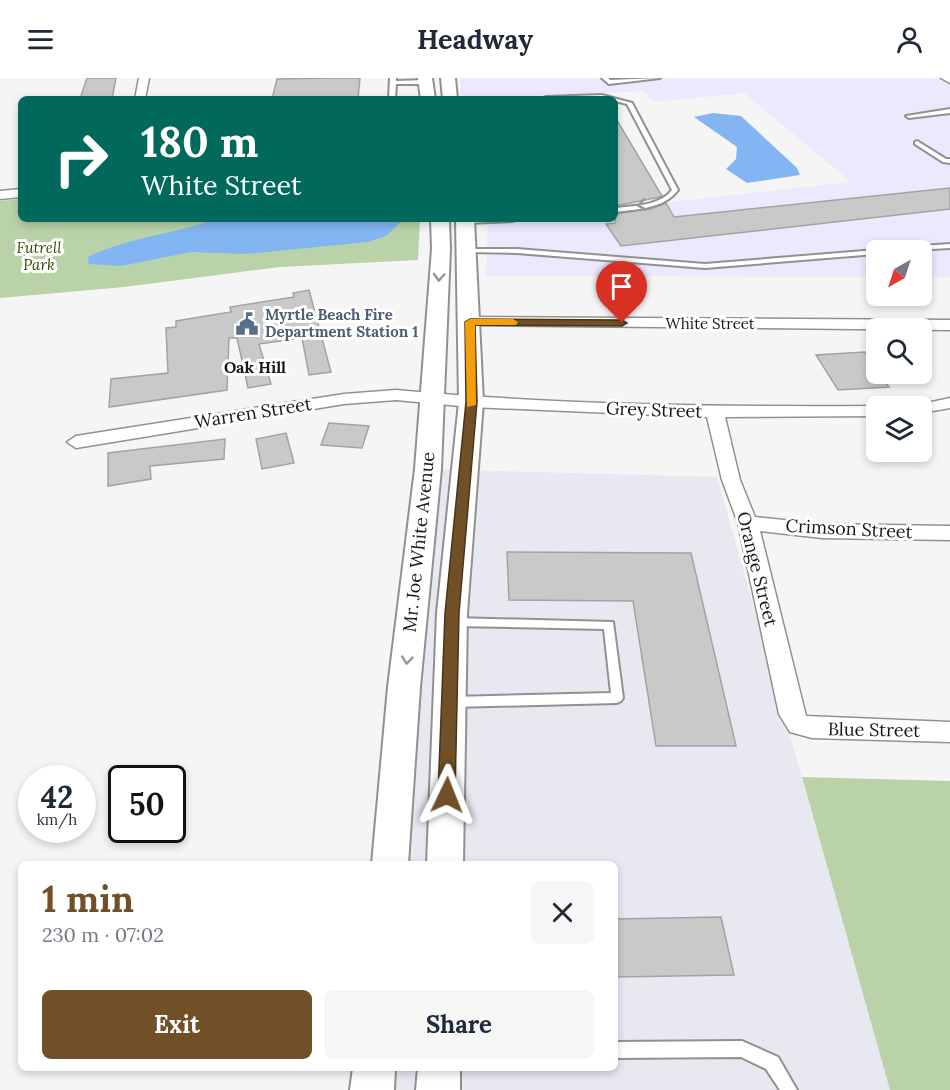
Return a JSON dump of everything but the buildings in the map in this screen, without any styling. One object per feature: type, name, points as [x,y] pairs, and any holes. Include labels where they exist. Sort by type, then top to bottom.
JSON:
[{"type":"main road","points":[[448,78],[450,96]]},
{"type":"main road","points":[[426,80],[428,96]]},
{"type":"main road","name":"Mr. Joe White Avenue","points":[[390,861],[404,687],[428,469],[441,249],[456,222]]},
{"type":"main road","points":[[445,861],[452,622],[471,402],[468,251],[458,222]]},
{"type":"main road","points":[[372,1090],[374,1071]]},
{"type":"main road","points":[[438,1090],[439,1071]]},
{"type":"street","points":[[141,96],[144,78]]},
{"type":"street","points":[[946,78],[950,80]]},
{"type":"street","points":[[0,195],[18,193]]},
{"type":"street","name":"White Street","points":[[470,322],[950,325]]},
{"type":"street","name":"Warren Street","points":[[76,442],[344,399],[396,395],[432,398]]},
{"type":"street","name":"Grey Street","points":[[432,398],[471,402],[715,412],[866,411]]},
{"type":"street","points":[[932,406],[950,403]]},
{"type":"street","name":"Orange Street","points":[[715,412],[731,480],[748,523],[791,714],[798,725]]},
{"type":"street","name":"Crimson Street","points":[[748,523],[822,531],[950,533]]},
{"type":"street","name":"Blue Street","points":[[798,725],[812,728],[950,732]]},
{"type":"lane","points":[[605,78],[609,82],[657,78]]},
{"type":"lane","points":[[392,96],[393,81],[426,80]]},
{"type":"lane","points":[[618,100],[629,103],[675,190],[668,197],[653,203],[618,209]]},
{"type":"lane","points":[[909,116],[950,111]]},
{"type":"lane","points":[[917,143],[945,162],[950,161]]},
{"type":"lane","points":[[932,247],[950,246]]},
{"type":"lane","points":[[468,251],[517,251],[705,266],[866,253]]},
{"type":"lane","points":[[449,702],[617,698],[609,625],[452,622]]},
{"type":"lane","points":[[618,1050],[742,1049],[772,1063],[789,1090]]},
{"type":"shaded area","points":[[460,78],[950,78],[950,277],[932,277],[932,240],[866,240],[866,277],[486,276],[488,222],[618,222],[618,208],[851,182],[744,93],[654,102],[644,91],[530,96],[461,96]]},
{"type":"shaded area","points":[[428,469],[717,477],[890,1090],[372,1090],[374,1071],[618,1071],[618,861],[390,861]]},
{"type":"green space","name":"Futrell Park","points":[[18,199],[18,222],[420,222],[418,260],[280,267],[124,287],[0,298],[0,201]]},
{"type":"green space","points":[[802,777],[950,781],[950,1090],[890,1090]]},
{"type":"water","points":[[713,113],[741,116],[797,168],[800,175],[747,183],[726,169],[736,159],[737,147],[694,117]]},
{"type":"water","points":[[206,222],[401,222],[386,236],[368,242],[247,254],[191,252],[121,266],[89,264],[88,257],[104,250]]},
{"type":"slow traffic","points":[[471,405],[470,322],[513,322]]},
{"type":"place","name":"Myrtle Beach Fire Department Station 1","points":[[247,324]]},
{"type":"district","name":"Oak Hill","points":[[255,367]]},
{"type":"route","points":[[447,795],[452,613],[471,402],[470,322],[622,323]]}]
